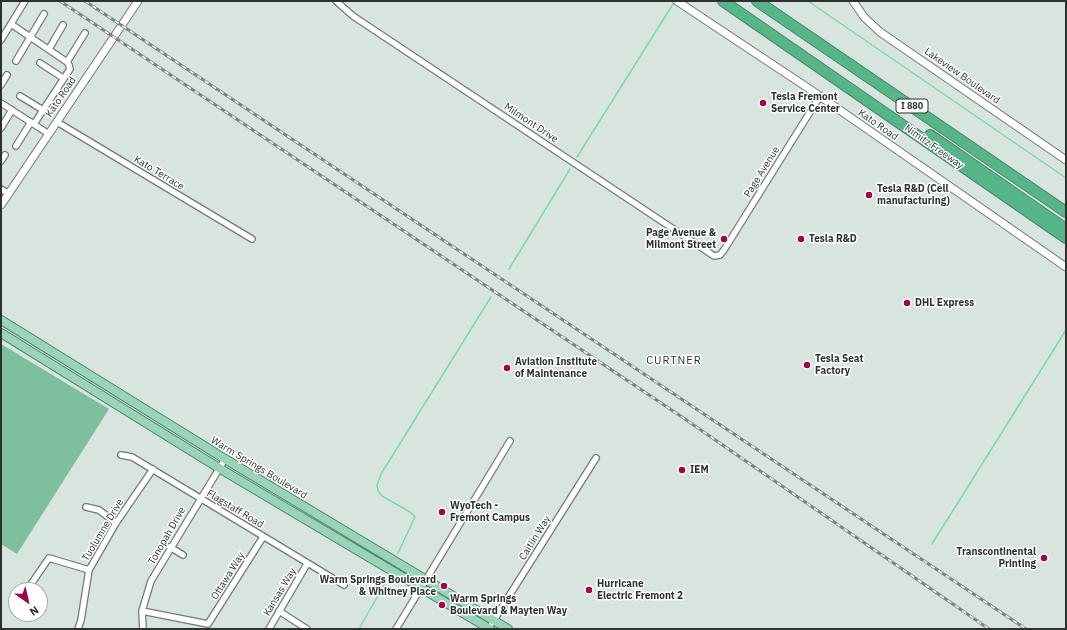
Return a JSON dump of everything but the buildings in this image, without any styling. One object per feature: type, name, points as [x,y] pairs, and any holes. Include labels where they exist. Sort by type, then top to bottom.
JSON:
[{"type":"highway","name":"Nimitz Freeway","points":[[723,1],[1066,238]]},
{"type":"highway","name":"Nimitz Freeway","points":[[757,1],[1066,212]]},
{"type":"highway","name":"I 880","points":[[918,136],[928,134],[1066,229]]},
{"type":"main road","name":"Warm Springs Boulevard","points":[[1,320],[225,459],[508,629]]},
{"type":"main road","name":"Warm Springs Boulevard","points":[[1,333],[219,468],[489,629]]},
{"type":"main road","points":[[291,511],[303,512],[326,525],[333,524]]},
{"type":"street","points":[[1,40],[25,1]]},
{"type":"street","name":"Kato Road","points":[[1,205],[138,1]]},
{"type":"street","name":"Milmont Drive","points":[[336,1],[353,16],[564,157],[712,255],[718,256]]},
{"type":"street","name":"Kato Road","points":[[677,1],[820,96],[1066,267]]},
{"type":"street","name":"Lakeview Boulevard","points":[[853,1],[864,17],[880,32],[1066,160]]},
{"type":"street","points":[[16,61],[44,14]]},
{"type":"street","points":[[11,24],[67,62],[70,69],[43,110],[16,146]]},
{"type":"street","points":[[49,49],[63,26]]},
{"type":"street","points":[[67,62],[85,33]]},
{"type":"street","points":[[40,63],[63,78]]},
{"type":"street","points":[[1,85],[7,75]]},
{"type":"street","points":[[20,96],[43,110]]},
{"type":"street","name":"Page Avenue","points":[[718,256],[724,250],[820,96]]},
{"type":"street","points":[[1,103],[49,134]]},
{"type":"street","points":[[1,128],[12,110]]},
{"type":"street","name":"Kato Terrace","points":[[57,122],[252,239]]},
{"type":"street","points":[[1,161],[5,155]]},
{"type":"street","points":[[1,189],[9,194]]},
{"type":"street","points":[[399,628],[425,578],[510,441]]},
{"type":"street","name":"Flagstaff Road","points":[[121,455],[132,457],[344,585]]},
{"type":"street","name":"Caitlin Way","points":[[489,629],[596,458]]},
{"type":"street","name":"Tonopah Drive","points":[[143,629],[142,611],[151,582],[170,547],[225,459]]},
{"type":"street","name":"Tuolumne Drive","points":[[78,629],[90,570],[116,523],[152,469]]},
{"type":"street","points":[[86,507],[99,510],[116,523]]},
{"type":"street","name":"Ottawa Way","points":[[142,611],[208,624],[264,537]]},
{"type":"street","points":[[170,547],[183,555]]},
{"type":"street","points":[[33,582],[50,558],[90,570]]},
{"type":"street","name":"Kansas Way","points":[[269,629],[308,564]]},
{"type":"street","points":[[279,611],[307,629]]},
{"type":"green space","points":[[1,344],[109,409],[17,554],[1,544]]},
{"type":"waterway","points":[[808,1],[1066,178]]},
{"type":"waterway","points":[[577,157],[673,4]]},
{"type":"waterway","points":[[509,269],[570,169]]},
{"type":"waterway","points":[[398,553],[415,517],[410,512],[382,496],[378,491],[377,485],[381,474],[491,297]]},
{"type":"waterway","points":[[932,544],[1066,330]]},
{"type":"waterway","points":[[359,629],[388,578]]},
{"type":"railway","points":[[60,1],[682,417],[989,629]]},
{"type":"railway","points":[[85,1],[1026,629]]},
{"type":"place","name":"Tesla Fremont Service Center","points":[[763,103]]},
{"type":"place","name":"Tesla R&D (Cell manufacturing)","points":[[869,195]]},
{"type":"place","name":"Page Avenue & Milmont Street","points":[[724,239]]},
{"type":"place","name":"Tesla R&D","points":[[801,239]]},
{"type":"place","name":"DHL Express","points":[[907,303]]},
{"type":"place","name":"Tesla Seat Factory","points":[[807,365]]},
{"type":"place","name":"Aviation Institute of Maintenance","points":[[507,368]]},
{"type":"place","name":"IEM","points":[[682,470]]},
{"type":"place","name":"WyoTech - Fremont Campus","points":[[442,512]]},
{"type":"place","name":"Transcontinental Printing","points":[[1044,558]]},
{"type":"place","name":"Warm Springs Boulevard & Whitney Place","points":[[444,586]]},
{"type":"place","name":"Hurricane Electric Fremont 2","points":[[589,590]]},
{"type":"place","name":"Warm Springs Boulevard & Mayten Way","points":[[442,605]]},
{"type":"district","name":"CURTNER","points":[[674,361]]}]
